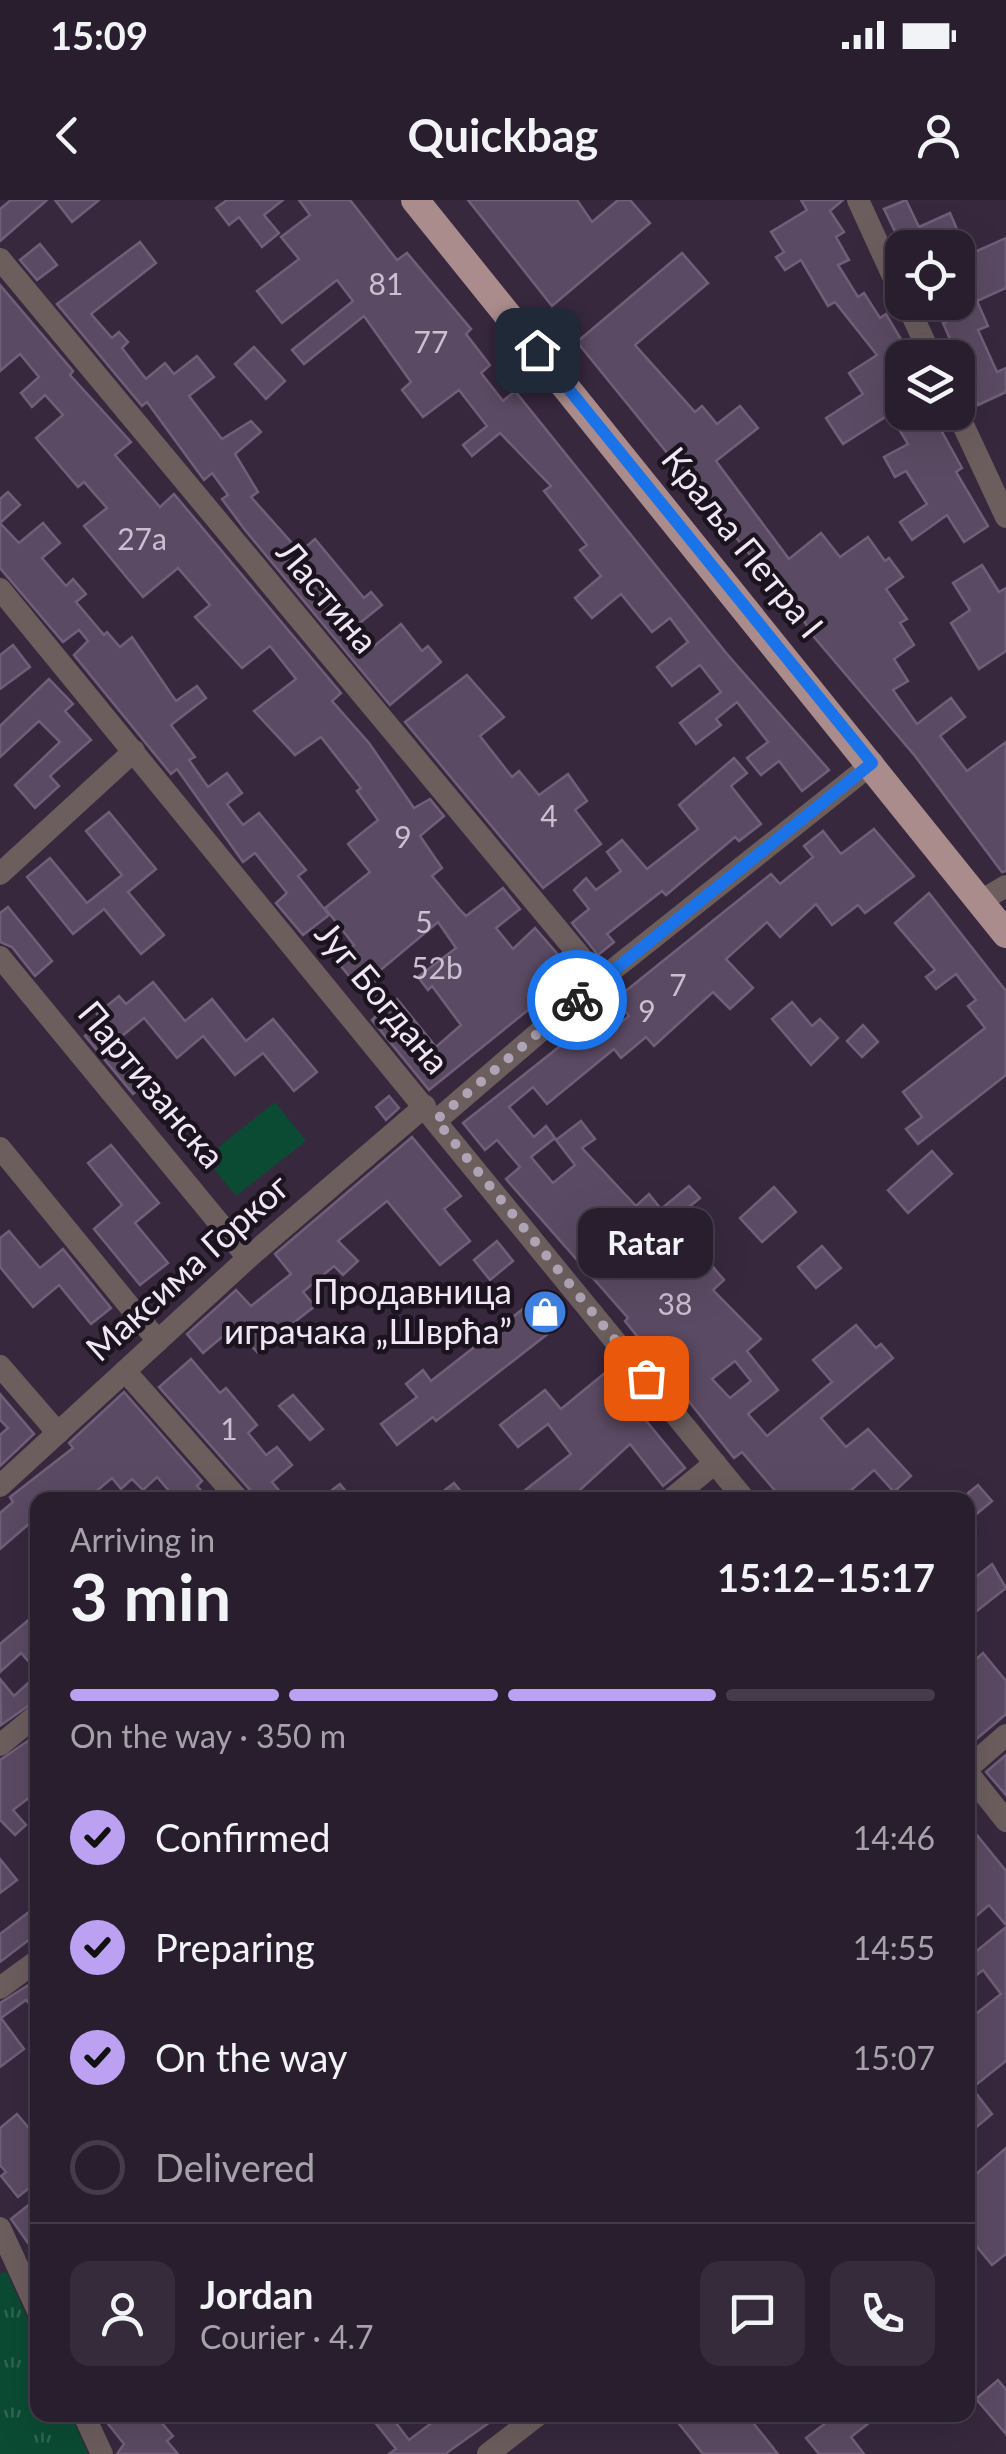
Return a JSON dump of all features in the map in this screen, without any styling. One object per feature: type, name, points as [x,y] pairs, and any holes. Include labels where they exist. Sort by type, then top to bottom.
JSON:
[{"type":"main road","name":"Краља Петра I","points":[[416,201],[1006,934]]},
{"type":"street","points":[[858,200],[885,258]]},
{"type":"street","name":"Ластина","points":[[0,259],[600,980]]},
{"type":"street","points":[[966,430],[1006,517]]},
{"type":"street","name":"Југ Богдана","points":[[1,593],[739,1492]]},
{"type":"street","points":[[0,874],[134,751]]},
{"type":"street","name":"Максима Горког","points":[[0,1486],[248,1258],[872,763]]},
{"type":"street","points":[[981,901],[1006,886]]},
{"type":"street","name":"Партизанска","points":[[0,957],[248,1258]]},
{"type":"street","points":[[0,1148],[158,1341]]},
{"type":"street","points":[[0,1366],[58,1433]]},
{"type":"street","points":[[125,1371],[232,1492]]},
{"type":"street","points":[[680,1492],[715,1463]]},
{"type":"street","points":[[0,1745],[30,1721]]},
{"type":"street","points":[[975,1764],[1006,1735]]},
{"type":"street","points":[[975,1780],[1006,1821]]},
{"type":"street","points":[[0,1988],[30,1965]]},
{"type":"street","points":[[0,2228],[5,2254],[30,2297]]},
{"type":"street","points":[[87,2422],[102,2454]]},
{"type":"street","points":[[488,2454],[529,2422]]},
{"type":"green space","points":[[275,1102],[306,1141],[236,1196],[205,1158]]},
{"type":"green space","points":[[6,2271],[30,2324],[30,2422],[74,2422],[88,2454],[0,2454],[0,2274]]},
{"type":"building","points":[[11,200],[47,200],[0,241],[0,209]]},
{"type":"building","points":[[55,200],[99,200],[72,222]]},
{"type":"building","points":[[227,200],[283,200],[264,215],[279,233],[262,247],[239,217],[229,225],[216,208]]},
{"type":"building","points":[[299,200],[350,200],[397,260],[407,253],[471,329],[466,334],[490,365],[481,373],[503,401],[515,391],[727,654],[829,770],[802,791],[779,761],[761,775],[747,758],[768,742],[737,702],[716,719],[721,725],[696,744],[680,723],[721,692],[700,665],[672,686],[657,667],[688,642],[670,618],[652,632],[621,594],[592,618],[575,598],[601,576],[580,550],[587,545],[544,491],[551,486],[500,433],[472,456],[463,445],[487,426],[459,390],[423,417],[402,390],[411,382],[364,316],[304,364],[292,350],[353,301],[337,280],[282,323],[257,291],[299,259],[281,237],[310,215]]},
{"type":"building","points":[[468,200],[577,200],[592,222],[618,200],[630,200],[650,223],[552,306]]},
{"type":"building","points":[[801,200],[843,200],[830,211],[844,232],[836,237],[849,260],[838,265],[858,297],[864,293],[880,318],[885,315],[885,320],[890,320],[901,340],[885,340],[885,417],[843,444],[826,418],[863,394],[849,373],[877,355],[835,302],[828,306],[801,260],[785,270],[776,257],[784,252],[771,232],[807,210]]},
{"type":"building","points":[[906,200],[919,227],[950,213],[957,230],[894,230],[884,209]]},
{"type":"building","points":[[1006,238],[1006,288],[977,301],[988,326],[978,330],[997,372],[1006,368],[1006,392],[978,405],[975,340],[950,340],[943,323],[975,320],[975,252]]},
{"type":"building","points":[[140,242],[156,263],[91,314],[112,338],[119,332],[128,342],[122,348],[146,379],[165,363],[174,374],[197,356],[214,377],[189,396],[222,439],[251,421],[261,432],[235,454],[258,492],[251,497],[300,552],[315,539],[364,598],[371,592],[382,605],[355,627],[372,648],[401,624],[422,651],[428,646],[441,662],[390,705],[245,530],[222,499],[228,495],[212,473],[204,480],[147,402],[142,406],[57,304]]},
{"type":"building","points":[[40,244],[57,265],[37,280],[20,260]]},
{"type":"building","points":[[682,253],[708,283],[635,345],[695,412],[702,406],[717,424],[740,406],[758,428],[716,461],[789,559],[821,533],[840,557],[868,537],[885,561],[889,558],[903,577],[886,589],[907,619],[900,623],[914,645],[894,659],[908,681],[893,690],[917,724],[951,698],[965,717],[940,736],[967,771],[1006,742],[1006,871],[1002,872],[915,756],[814,637],[770,567],[764,572],[577,342]]},
{"type":"building","points":[[0,285],[73,371],[70,375],[131,442],[115,455],[160,507],[174,494],[341,693],[332,701],[369,743],[414,808],[430,799],[444,816],[420,836],[442,868],[432,876],[460,910],[466,916],[503,888],[520,909],[496,928],[513,949],[535,928],[574,973],[429,1090],[372,1020],[379,1013],[336,960],[354,945],[325,908],[370,872],[348,844],[378,820],[357,791],[361,788],[321,737],[295,755],[254,711],[296,679],[270,646],[242,668],[195,617],[210,605],[178,568],[143,597],[84,526],[107,508],[84,482],[78,487],[36,438],[63,415],[45,395],[32,407],[21,393],[39,377],[20,354],[0,371]],"holes":[[[438,922],[456,948],[418,977],[428,990],[432,986],[461,1025],[436,1047],[397,999],[392,1003],[371,978]]]},
{"type":"building","points":[[254,347],[285,381],[266,399],[235,364]]},
{"type":"building","points":[[900,430],[941,430],[962,468],[956,472],[988,526],[964,542],[947,515],[912,540],[900,522],[927,504],[906,471],[895,477],[884,457],[908,444]]},
{"type":"building","points":[[8,492],[20,505],[0,523],[0,499]]},
{"type":"building","points":[[0,523],[19,543],[43,523],[60,543],[42,558],[66,586],[73,579],[86,594],[76,602],[104,635],[107,632],[120,647],[132,637],[176,701],[197,686],[206,698],[171,725],[195,757],[189,760],[208,787],[227,773],[242,793],[227,804],[243,825],[259,813],[306,870],[298,876],[329,915],[303,935],[276,903],[287,893],[255,853],[243,862],[177,769],[171,774],[74,655],[88,641],[79,630],[63,642],[0,568]]},
{"type":"building","points":[[982,565],[999,592],[1006,588],[1006,651],[979,669],[951,623],[970,610],[953,583]]},
{"type":"building","points":[[13,645],[30,667],[0,689],[0,655]]},
{"type":"building","points":[[467,675],[504,717],[480,736],[512,777],[519,771],[539,795],[568,774],[587,801],[575,810],[601,844],[543,888],[405,722]]},
{"type":"building","points":[[49,679],[73,704],[65,711],[91,740],[50,776],[59,786],[35,808],[15,785],[60,742],[39,721],[0,757],[0,726]]},
{"type":"building","points":[[734,758],[747,773],[731,786],[761,824],[739,841],[735,837],[666,895],[662,891],[607,934],[614,942],[598,955],[572,923],[589,909],[574,890],[586,878],[596,890],[621,871],[607,852],[622,840],[647,869],[698,829],[679,805]]},
{"type":"building","points":[[109,812],[156,869],[128,892],[164,935],[141,954],[104,909],[73,934],[27,877],[50,858],[87,903],[122,875],[86,831]]},
{"type":"building","points":[[874,829],[914,876],[865,913],[858,905],[832,925],[816,904],[780,937],[767,922],[726,959],[753,988],[730,1009],[713,992],[654,1046],[646,1037],[621,1058],[614,1049],[547,1104],[533,1087],[509,1107],[534,1137],[546,1126],[555,1138],[531,1157],[553,1183],[575,1165],[556,1140],[581,1121],[595,1139],[582,1148],[636,1206],[649,1194],[661,1209],[689,1186],[700,1198],[666,1226],[702,1266],[708,1261],[724,1280],[713,1290],[761,1339],[747,1351],[778,1390],[748,1414],[767,1436],[832,1382],[813,1360],[856,1325],[876,1348],[881,1344],[893,1358],[821,1418],[846,1447],[868,1429],[911,1476],[894,1492],[874,1470],[849,1492],[776,1492],[742,1452],[734,1458],[625,1321],[628,1318],[506,1179],[520,1167],[497,1140],[485,1150],[463,1123],[579,1031],[592,1046],[629,1016],[616,1000],[622,994],[771,874],[780,884],[813,857],[804,846],[823,831],[841,854]],"holes":[[[735,1361],[751,1381],[730,1398],[712,1379]]]},
{"type":"building","points":[[929,893],[1006,991],[1006,1075],[918,1144],[906,1129],[922,1117],[903,1092],[985,1028],[968,1006],[976,1000],[956,974],[936,989],[926,977],[935,970],[895,923]]},
{"type":"building","points":[[8,907],[52,961],[35,976],[12,947],[0,942],[0,913]]},
{"type":"building","points":[[153,982],[185,1021],[212,999],[246,1041],[273,1019],[317,1072],[294,1091],[263,1053],[235,1075],[203,1036],[177,1058],[144,1018],[116,1041],[149,1081],[133,1094],[85,1036],[103,1022],[97,1014],[119,996],[126,1004]]},
{"type":"building","points":[[792,1002],[812,1026],[820,1019],[838,1038],[811,1065],[772,1019]]},
{"type":"building","points":[[863,1025],[878,1042],[862,1057],[847,1041]]},
{"type":"building","points":[[389,1096],[399,1108],[386,1120],[376,1107]]},
{"type":"building","points":[[412,1137],[461,1196],[444,1209],[470,1241],[440,1265],[387,1201],[338,1241],[358,1261],[343,1275],[334,1266],[303,1292],[315,1306],[287,1328],[285,1325],[257,1352],[234,1327],[203,1353],[187,1334],[236,1290],[251,1306],[291,1274],[275,1254]]},
{"type":"building","points":[[111,1145],[159,1203],[135,1223],[168,1263],[140,1285],[94,1229],[122,1205],[88,1163]]},
{"type":"building","points":[[932,1151],[952,1174],[908,1213],[888,1190]]},
{"type":"building","points":[[774,1187],[796,1212],[762,1242],[740,1218]]},
{"type":"building","points":[[9,1231],[40,1268],[63,1249],[111,1308],[91,1324],[59,1285],[33,1307],[0,1267],[0,1238]]},
{"type":"building","points":[[497,1241],[513,1261],[490,1280],[474,1260]]},
{"type":"building","points":[[822,1246],[841,1268],[816,1288],[798,1267]]},
{"type":"building","points":[[537,1298],[559,1325],[436,1421],[433,1417],[397,1445],[381,1424],[417,1397],[406,1384],[423,1370],[431,1381]]},
{"type":"building","points":[[191,1359],[220,1393],[226,1388],[257,1425],[248,1433],[266,1455],[277,1447],[292,1465],[272,1482],[280,1492],[251,1492],[159,1387]]},
{"type":"building","points":[[606,1372],[685,1468],[663,1486],[630,1444],[578,1492],[525,1492],[571,1454],[548,1424],[518,1447],[500,1425],[545,1390],[561,1409]]},
{"type":"building","points":[[124,1392],[202,1481],[197,1486],[203,1492],[170,1492],[157,1477],[143,1490],[132,1479],[121,1489],[112,1478],[95,1492],[30,1492],[30,1523],[0,1549],[0,1513],[13,1502],[10,1497],[73,1448],[69,1443]]},
{"type":"building","points":[[0,1394],[34,1434],[0,1466],[0,1435],[8,1428],[0,1420]]},
{"type":"building","points":[[293,1395],[323,1429],[310,1440],[279,1406]]},
{"type":"building","points":[[454,1483],[461,1492],[442,1492]]},
{"type":"building","points":[[340,1484],[346,1492],[330,1492]]},
{"type":"building","points":[[978,1485],[992,1501],[975,1515],[975,1492],[969,1492]]},
{"type":"building","points":[[992,1564],[1006,1588],[975,1612],[975,1577]]},
{"type":"building","points":[[30,1619],[30,1663],[21,1653],[0,1672],[0,1644]]},
{"type":"building","points":[[983,1653],[1006,1681],[1006,1714],[975,1740],[975,1660]]},
{"type":"building","points":[[0,1679],[14,1696],[30,1681],[30,1705],[1,1725]]},
{"type":"building","points":[[30,1739],[30,1797],[13,1810],[26,1825],[15,1835],[0,1820],[0,1760]]},
{"type":"building","points":[[1006,1755],[1006,1795],[986,1772]]},
{"type":"building","points":[[975,1833],[1006,1871],[1006,1925],[989,1905],[975,1917]]},
{"type":"building","points":[[0,1859],[17,1880],[0,1893]]},
{"type":"building","points":[[30,1911],[30,1939],[0,1962],[0,1934]]},
{"type":"building","points":[[1006,1927],[1006,2061],[975,2086],[975,2014],[1001,1994],[983,1970],[975,1976],[975,1952]]},
{"type":"building","points":[[30,1984],[30,2005],[26,2000],[1,2018],[24,2049],[0,2067],[0,2003]]},
{"type":"building","points":[[975,2092],[992,2114],[975,2128]]},
{"type":"building","points":[[17,2114],[30,2129],[30,2187],[18,2197],[1,2176],[6,2172],[0,2165],[0,2128]]},
{"type":"building","points":[[1006,2148],[1006,2254],[992,2265],[975,2244],[975,2175]]},
{"type":"building","points":[[30,2204],[30,2246],[11,2219]]},
{"type":"building","points":[[998,2380],[1006,2390],[1006,2434],[976,2399]]},
{"type":"building","points":[[107,2422],[161,2422],[173,2436],[167,2441],[178,2454],[117,2454],[124,2444]]},
{"type":"building","points":[[375,2422],[395,2422],[409,2440],[433,2422],[490,2422],[445,2454],[389,2454],[396,2449]]},
{"type":"building","points":[[678,2422],[753,2422],[778,2454],[703,2454]]},
{"type":"building","points":[[827,2422],[870,2422],[851,2437],[864,2454],[819,2454],[806,2438]]},
{"type":"way so far","points":[[577,1000],[436,1120],[646,1378]]},
{"type":"place","name":"Продавница играчака „Шврћа”","points":[[545,1312]]},
{"type":"place","name":"Ratar","points":[[646,1378]]},
{"type":"route","points":[[537,350],[872,763],[577,1000]]}]
